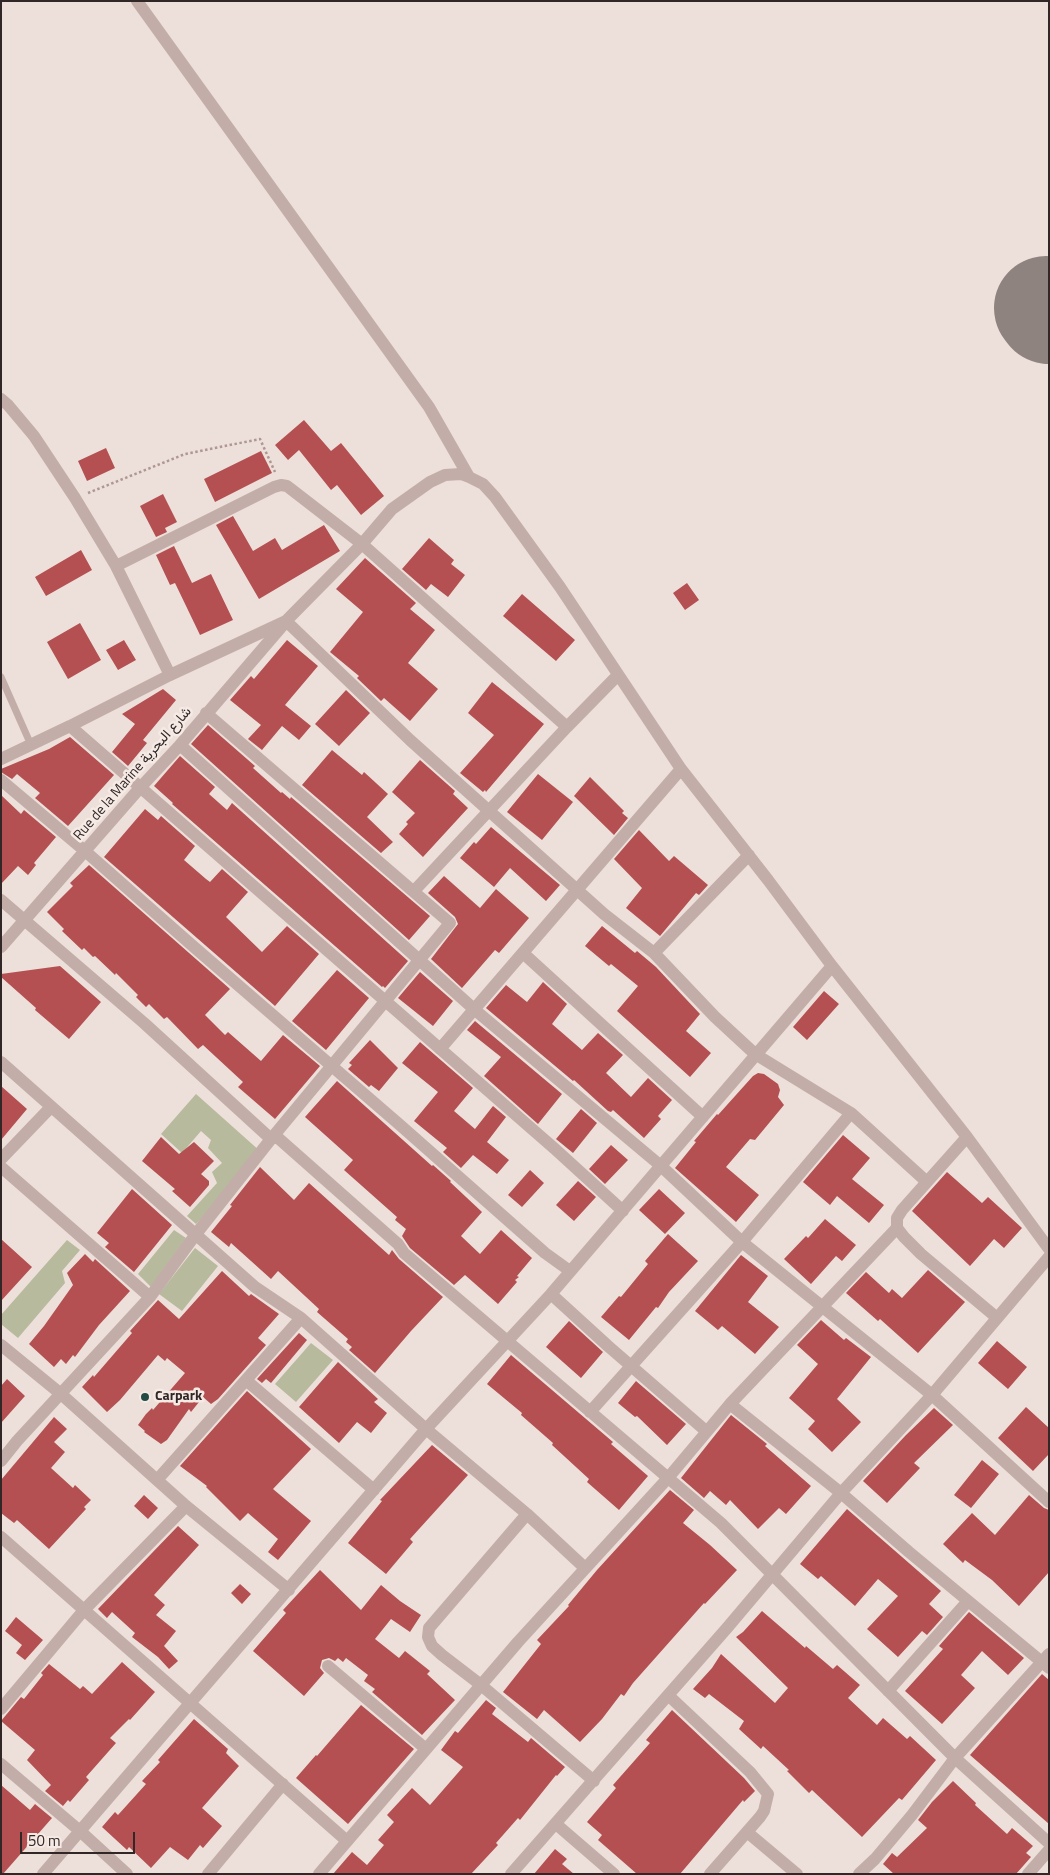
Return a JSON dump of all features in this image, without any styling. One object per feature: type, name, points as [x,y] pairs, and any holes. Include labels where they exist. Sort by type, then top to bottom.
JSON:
[{"type":"street","points":[[137,1],[428,407],[468,477],[483,484],[495,497],[560,587],[681,769],[749,855],[832,966],[967,1137],[1049,1249]]},
{"type":"street","points":[[1,399],[34,436],[75,498],[116,566],[170,675]]},
{"type":"street","name":"Rue de la Marine شارع البحرية","points":[[1,947],[286,622],[362,544],[392,509],[430,482],[445,475],[460,474],[468,477]]},
{"type":"street","points":[[116,566],[281,485],[292,488],[362,544],[567,727]]},
{"type":"street","points":[[1,759],[170,675],[286,622],[403,734],[488,811],[577,888],[604,914],[654,953],[715,1017],[756,1054],[851,1113],[927,1182]]},
{"type":"street","points":[[414,891],[618,675]]},
{"type":"street","points":[[1,1460],[150,1297],[196,1234],[271,1139],[386,1002],[418,959],[450,923],[206,714]]},
{"type":"street","points":[[70,726],[555,1149],[623,1211]]},
{"type":"street","points":[[180,745],[475,1010],[660,1166],[742,1242],[932,1395],[1049,1502]]},
{"type":"street","points":[[440,1049],[681,769]]},
{"type":"street","points":[[1,780],[86,850],[194,947],[545,1253],[570,1271]]},
{"type":"street","points":[[654,953],[749,855]]},
{"type":"street","points":[[1,900],[144,1023],[271,1139]]},
{"type":"street","points":[[523,953],[703,1117]]},
{"type":"street","points":[[43,1874],[426,1429],[506,1340],[551,1294],[832,966]]},
{"type":"street","points":[[1,1062],[255,1287],[301,1318],[426,1429],[527,1514],[585,1568]]},
{"type":"street","points":[[1,1159],[51,1107]]},
{"type":"street","points":[[590,1412],[742,1242],[851,1113]]},
{"type":"street","points":[[271,1139],[277,1137],[398,1244],[404,1253],[721,1523],[955,1758],[1049,1843]]},
{"type":"street","points":[[967,1137],[902,1210],[897,1218],[897,1228],[922,1254],[996,1317]]},
{"type":"street","points":[[1,1168],[150,1297]]},
{"type":"street","points":[[319,1874],[481,1685],[668,1478],[730,1404],[897,1228]]},
{"type":"street","points":[[511,1874],[668,1696],[841,1493],[932,1395],[996,1317],[1049,1257]]},
{"type":"street","points":[[551,1294],[706,1431]]},
{"type":"street","points":[[157,1480],[301,1318]]},
{"type":"street","points":[[1,1345],[61,1394],[186,1506],[289,1590]]},
{"type":"street","points":[[247,1381],[374,1490]]},
{"type":"street","points":[[730,1404],[841,1493],[968,1601],[1046,1661],[955,1758],[912,1815],[875,1859],[859,1874]]},
{"type":"street","points":[[1,1709],[84,1610],[186,1506]]},
{"type":"street","points":[[527,1514],[429,1628],[428,1637],[432,1646],[594,1781]]},
{"type":"street","points":[[1,1537],[348,1841]]},
{"type":"street","points":[[888,1691],[968,1601]]},
{"type":"street","points":[[328,1666],[426,1750]]},
{"type":"street","points":[[668,1696],[750,1772],[768,1794],[764,1811],[710,1874]]},
{"type":"street","points":[[1,1764],[127,1874]]},
{"type":"street","points":[[208,1874],[283,1784]]},
{"type":"street","points":[[556,1824],[614,1874]]},
{"type":"street","points":[[747,1832],[797,1874]]},
{"type":"street","points":[[1028,1874],[1049,1850]]},
{"type":"lane","points":[[1,677],[31,745]]},
{"type":"path","points":[[75,498],[185,454],[260,440],[281,485]]},
{"type":"green space","points":[[196,1094],[261,1152],[196,1224],[187,1216],[217,1183],[212,1172],[222,1163],[208,1148],[211,1140],[201,1131],[182,1153],[161,1134]]},
{"type":"green space","points":[[174,1230],[186,1238],[151,1287],[138,1274]]},
{"type":"green space","points":[[67,1240],[80,1250],[62,1271],[65,1283],[18,1338],[1,1324],[1,1315]]},
{"type":"green space","points":[[195,1248],[218,1266],[182,1311],[159,1294]]},
{"type":"green space","points":[[311,1343],[333,1360],[296,1402],[275,1384]]},
{"type":"building","points":[[304,420],[331,451],[341,443],[384,496],[361,515],[337,485],[331,490],[299,450],[288,460],[275,445]]},
{"type":"building","points":[[106,448],[115,468],[87,481],[78,461]]},
{"type":"building","points":[[261,451],[272,473],[215,502],[204,479]]},
{"type":"building","points":[[163,494],[177,522],[165,528],[167,532],[156,537],[140,506]]},
{"type":"building","points":[[233,516],[253,551],[275,538],[282,550],[324,525],[340,551],[259,599],[216,525]]},
{"type":"building","points":[[429,538],[454,560],[451,564],[465,575],[448,597],[431,584],[426,590],[402,569]]},
{"type":"building","points":[[174,546],[192,583],[211,574],[233,620],[200,635],[175,583],[170,585],[156,555]]},
{"type":"building","points":[[81,550],[92,570],[46,596],[35,577]]},
{"type":"building","points":[[365,558],[416,603],[410,609],[435,630],[408,663],[438,689],[410,721],[384,698],[381,701],[357,678],[359,676],[330,652],[363,612],[336,589]]},
{"type":"building","points":[[687,583],[699,600],[685,610],[673,593]]},
{"type":"building","points":[[522,594],[575,640],[556,661],[503,616]]},
{"type":"building","points":[[80,623],[101,660],[68,679],[47,642]]},
{"type":"building","points":[[124,640],[136,660],[118,670],[106,650]]},
{"type":"building","points":[[287,640],[318,666],[285,705],[311,726],[299,740],[282,726],[262,750],[248,739],[261,725],[230,700],[251,676],[254,679]]},
{"type":"building","points":[[492,682],[544,724],[486,792],[485,790],[483,792],[460,773],[494,735],[468,713]]},
{"type":"building","points":[[163,689],[176,700],[143,740],[147,743],[128,766],[112,752],[135,724],[122,714]]},
{"type":"building","points":[[346,690],[370,713],[339,746],[315,724]]},
{"type":"building","points":[[208,725],[255,766],[253,768],[281,793],[290,799],[291,797],[430,916],[409,940],[191,744]]},
{"type":"building","points":[[70,737],[114,775],[68,826],[35,798],[40,793],[17,774],[12,779],[1,772],[1,769],[49,749]]},
{"type":"building","points":[[332,750],[362,775],[364,772],[388,794],[367,817],[393,842],[381,853],[302,785]]},
{"type":"building","points":[[180,756],[215,787],[209,794],[227,810],[232,803],[408,961],[385,988],[172,804],[154,786]]},
{"type":"building","points":[[420,760],[455,791],[453,794],[468,808],[423,857],[399,834],[408,824],[406,822],[415,813],[392,792]]},
{"type":"building","points":[[538,774],[573,802],[542,840],[507,812]]},
{"type":"building","points":[[590,777],[624,811],[622,813],[628,818],[614,835],[574,796]]},
{"type":"building","points":[[1,795],[21,814],[24,810],[56,837],[34,863],[36,865],[28,875],[18,866],[1,884]]},
{"type":"building","points":[[145,809],[158,820],[161,816],[195,846],[184,860],[206,879],[210,882],[222,869],[248,892],[226,917],[262,952],[287,926],[319,954],[275,1006],[104,857]]},
{"type":"building","points":[[491,827],[560,885],[546,901],[510,868],[494,887],[460,858]]},
{"type":"building","points":[[639,830],[669,861],[674,856],[708,885],[699,895],[696,893],[660,936],[626,908],[642,888],[614,859]]},
{"type":"building","points":[[89,865],[230,989],[205,1015],[225,1035],[228,1032],[261,1061],[283,1035],[320,1066],[275,1119],[238,1087],[243,1082],[203,1045],[198,1049],[167,1017],[164,1019],[149,1004],[146,1007],[136,997],[138,995],[116,973],[115,975],[84,948],[82,950],[62,931],[64,929],[47,912],[73,886],[70,883]]},
{"type":"building","points":[[444,876],[480,908],[496,889],[529,918],[499,953],[495,950],[462,988],[431,959],[458,924],[455,917],[428,893]]},
{"type":"building","points":[[602,926],[635,953],[637,951],[656,967],[700,1014],[686,1031],[711,1053],[690,1077],[617,1011],[638,986],[611,964],[609,966],[585,946]]},
{"type":"building","points":[[60,966],[101,1002],[69,1039],[1,977],[1,974]]},
{"type":"building","points":[[337,970],[369,998],[326,1050],[292,1021]]},
{"type":"building","points":[[420,972],[453,1001],[433,1026],[398,998]]},
{"type":"building","points":[[543,982],[567,1004],[552,1024],[582,1050],[598,1033],[623,1055],[606,1073],[631,1097],[648,1078],[672,1100],[658,1116],[661,1119],[644,1138],[613,1110],[611,1112],[608,1111],[574,1080],[486,1008],[506,985],[527,1002]]},
{"type":"building","points":[[824,991],[839,1004],[807,1040],[793,1027]]},
{"type":"building","points":[[475,1021],[562,1094],[538,1124],[484,1076],[501,1057],[467,1030]]},
{"type":"building","points":[[370,1040],[398,1068],[379,1091],[371,1085],[369,1087],[348,1069],[352,1065],[349,1063]]},
{"type":"building","points":[[420,1042],[473,1088],[454,1111],[475,1129],[493,1106],[506,1117],[487,1142],[509,1160],[497,1174],[473,1155],[461,1168],[443,1152],[447,1148],[414,1121],[438,1092],[402,1063]]},
{"type":"building","points":[[758,1073],[764,1074],[778,1084],[780,1090],[778,1097],[784,1105],[755,1140],[750,1139],[726,1167],[759,1195],[736,1222],[675,1168],[696,1142],[694,1141],[717,1114]]},
{"type":"building","points":[[337,1081],[451,1181],[482,1212],[461,1236],[480,1254],[501,1230],[532,1258],[517,1276],[519,1277],[515,1280],[517,1282],[498,1304],[465,1275],[454,1285],[410,1248],[402,1236],[406,1229],[395,1220],[397,1217],[344,1170],[353,1160],[305,1117]]},
{"type":"building","points":[[1,1086],[27,1109],[1,1140]]},
{"type":"building","points":[[581,1109],[597,1123],[573,1153],[556,1139]]},
{"type":"building","points":[[843,1135],[870,1158],[852,1179],[884,1205],[869,1223],[837,1196],[830,1205],[803,1182]]},
{"type":"building","points":[[161,1137],[179,1154],[194,1142],[214,1161],[201,1174],[209,1181],[209,1185],[190,1207],[172,1191],[175,1189],[142,1161]]},
{"type":"building","points":[[611,1145],[628,1160],[605,1184],[589,1169]]},
{"type":"building","points":[[260,1167],[294,1200],[309,1183],[389,1255],[392,1250],[399,1259],[443,1297],[375,1373],[349,1350],[352,1347],[346,1342],[348,1339],[317,1312],[319,1309],[278,1271],[271,1279],[231,1243],[229,1247],[211,1232]]},
{"type":"building","points":[[530,1170],[544,1183],[522,1207],[508,1195]]},
{"type":"building","points":[[947,1172],[982,1203],[988,1197],[1022,1228],[1004,1248],[994,1239],[970,1266],[912,1211]]},
{"type":"building","points":[[578,1181],[596,1197],[574,1221],[556,1205]]},
{"type":"building","points":[[132,1189],[172,1225],[134,1272],[105,1247],[109,1243],[97,1233]]},
{"type":"building","points":[[659,1189],[685,1213],[665,1234],[639,1210]]},
{"type":"building","points":[[825,1219],[856,1245],[842,1261],[836,1256],[811,1284],[784,1259],[806,1236],[808,1238]]},
{"type":"building","points":[[668,1234],[698,1261],[629,1340],[601,1317],[619,1296],[621,1297],[648,1264],[645,1261]]},
{"type":"building","points":[[1,1239],[32,1267],[1,1301]]},
{"type":"building","points":[[85,1254],[93,1262],[95,1259],[130,1291],[99,1325],[75,1357],[73,1355],[66,1364],[61,1359],[54,1367],[29,1344],[73,1285],[67,1273]]},
{"type":"building","points":[[741,1255],[768,1276],[748,1302],[779,1327],[755,1354],[722,1326],[718,1330],[695,1311]]},
{"type":"building","points":[[928,1270],[965,1302],[918,1353],[880,1319],[878,1321],[846,1293],[866,1272],[889,1293],[892,1289],[902,1298]]},
{"type":"building","points":[[222,1271],[249,1296],[251,1294],[279,1314],[258,1338],[266,1345],[218,1399],[211,1404],[203,1397],[191,1412],[189,1409],[167,1440],[161,1444],[144,1432],[138,1425],[185,1373],[167,1358],[165,1361],[158,1355],[120,1400],[107,1412],[82,1387],[93,1375],[94,1377],[132,1333],[130,1331],[158,1300],[179,1319]]},
{"type":"building","points":[[821,1320],[844,1340],[846,1338],[871,1357],[837,1399],[861,1422],[832,1452],[808,1429],[815,1421],[789,1398],[818,1364],[797,1345]]},
{"type":"building","points":[[569,1321],[603,1352],[581,1378],[546,1347]]},
{"type":"building","points":[[299,1333],[307,1340],[271,1383],[266,1379],[262,1383],[257,1379]]},
{"type":"building","points":[[997,1341],[1027,1367],[1008,1389],[978,1363]]},
{"type":"building","points":[[511,1355],[613,1442],[611,1444],[648,1476],[619,1510],[587,1482],[589,1479],[552,1445],[553,1443],[521,1415],[522,1413],[487,1384]]},
{"type":"building","points":[[338,1362],[378,1399],[374,1402],[387,1413],[371,1433],[357,1422],[339,1443],[299,1407]]},
{"type":"building","points":[[7,1379],[25,1396],[1,1423],[1,1386]]},
{"type":"building","points":[[636,1381],[686,1424],[667,1445],[637,1416],[635,1417],[618,1403]]},
{"type":"building","points":[[247,1391],[311,1449],[273,1489],[311,1521],[278,1560],[268,1552],[278,1539],[248,1513],[240,1521],[207,1486],[180,1466]]},
{"type":"building","points":[[1026,1407],[1049,1428],[1049,1454],[1033,1471],[998,1438]]},
{"type":"building","points":[[934,1408],[953,1425],[914,1463],[920,1468],[887,1503],[863,1481]]},
{"type":"building","points":[[731,1415],[767,1444],[765,1446],[811,1486],[786,1514],[779,1508],[758,1529],[730,1500],[726,1505],[710,1491],[704,1498],[681,1478]]},
{"type":"building","points":[[54,1417],[67,1429],[54,1442],[65,1452],[51,1468],[73,1488],[75,1485],[91,1500],[84,1507],[86,1509],[49,1549],[17,1520],[14,1523],[1,1513],[1,1480]]},
{"type":"building","points":[[432,1445],[468,1475],[410,1539],[413,1542],[386,1574],[348,1543],[382,1501],[380,1500]]},
{"type":"building","points":[[982,1460],[999,1474],[971,1508],[954,1495]]},
{"type":"building","points":[[670,1490],[694,1510],[683,1523],[737,1570],[704,1603],[633,1683],[624,1696],[621,1694],[602,1719],[580,1742],[544,1710],[537,1719],[503,1692],[541,1644],[537,1640],[569,1606],[597,1570]]},
{"type":"building","points":[[144,1495],[158,1508],[148,1519],[134,1506]]},
{"type":"building","points":[[1029,1495],[1049,1510],[1049,1572],[1019,1606],[992,1580],[965,1560],[963,1563],[943,1544],[972,1513],[995,1535]]},
{"type":"building","points":[[847,1509],[941,1591],[929,1604],[943,1617],[927,1635],[922,1631],[898,1657],[867,1629],[898,1596],[878,1579],[855,1606],[821,1576],[818,1579],[800,1564]]},
{"type":"building","points":[[178,1526],[199,1545],[154,1595],[165,1605],[156,1615],[176,1631],[164,1646],[178,1661],[169,1669],[158,1657],[132,1637],[135,1633],[112,1612],[107,1618],[98,1609]]},
{"type":"building","points":[[320,1570],[361,1610],[381,1585],[421,1615],[410,1632],[391,1619],[375,1639],[399,1658],[405,1651],[430,1671],[427,1674],[455,1700],[422,1735],[372,1692],[375,1689],[364,1681],[368,1675],[346,1658],[343,1662],[338,1658],[335,1661],[329,1658],[322,1660],[320,1668],[324,1673],[304,1696],[253,1651],[286,1613],[283,1610]]},
{"type":"building","points":[[240,1584],[251,1594],[242,1604],[231,1593]]},
{"type":"building","points":[[762,1611],[805,1648],[806,1646],[833,1669],[837,1665],[860,1685],[848,1698],[877,1725],[883,1718],[907,1739],[910,1736],[936,1760],[902,1800],[899,1798],[862,1837],[812,1790],[809,1793],[787,1771],[789,1770],[763,1746],[761,1749],[739,1729],[744,1721],[709,1694],[705,1698],[693,1689],[712,1668],[721,1654],[775,1703],[788,1688],[736,1637]]},
{"type":"building","points":[[969,1612],[1024,1658],[1008,1675],[982,1651],[961,1675],[975,1688],[942,1724],[905,1691],[943,1649],[939,1646]]},
{"type":"building","points":[[16,1617],[43,1640],[25,1660],[16,1653],[22,1645],[5,1631]]},
{"type":"building","points":[[122,1662],[155,1692],[130,1720],[110,1738],[116,1743],[86,1777],[89,1780],[70,1802],[68,1800],[63,1806],[45,1791],[51,1785],[27,1760],[35,1750],[1,1721],[21,1697],[24,1699],[43,1675],[41,1673],[49,1664],[80,1689],[83,1686],[92,1694]]},
{"type":"building","points":[[1042,1674],[1049,1680],[1049,1824],[970,1755]]},
{"type":"building","points":[[486,1700],[496,1708],[492,1714],[528,1742],[531,1738],[565,1767],[556,1775],[520,1820],[518,1818],[496,1843],[498,1845],[471,1874],[333,1874],[352,1852],[367,1865],[384,1845],[378,1840],[394,1822],[387,1815],[412,1788],[430,1805],[463,1767],[441,1750],[455,1731],[458,1733]]},
{"type":"building","points":[[361,1705],[414,1749],[348,1824],[296,1778]]},
{"type":"building","points":[[672,1710],[744,1778],[755,1791],[744,1802],[743,1800],[680,1874],[637,1874],[598,1840],[602,1835],[587,1822],[616,1788],[613,1785],[650,1743],[646,1740]]},
{"type":"building","points":[[194,1719],[228,1749],[226,1753],[239,1766],[202,1808],[222,1826],[203,1848],[200,1845],[188,1860],[170,1847],[151,1868],[129,1847],[127,1850],[102,1827],[115,1812],[118,1815],[146,1784],[142,1781],[160,1762],[158,1760]]},
{"type":"building","points":[[953,1781],[976,1803],[975,1805],[1007,1834],[1012,1828],[1033,1846],[1026,1853],[1031,1857],[1016,1874],[894,1874],[883,1864],[892,1853],[897,1857],[927,1828],[918,1820],[932,1802]]},
{"type":"building","points":[[1,1785],[30,1810],[35,1804],[52,1818],[3,1874],[1,1874]]},
{"type":"building","points":[[555,1849],[567,1859],[562,1864],[574,1874],[534,1874]]},
{"type":"runway","points":[[1046,308],[1049,312]]},
{"type":"place","name":"Carpark","points":[[145,1397]]}]
